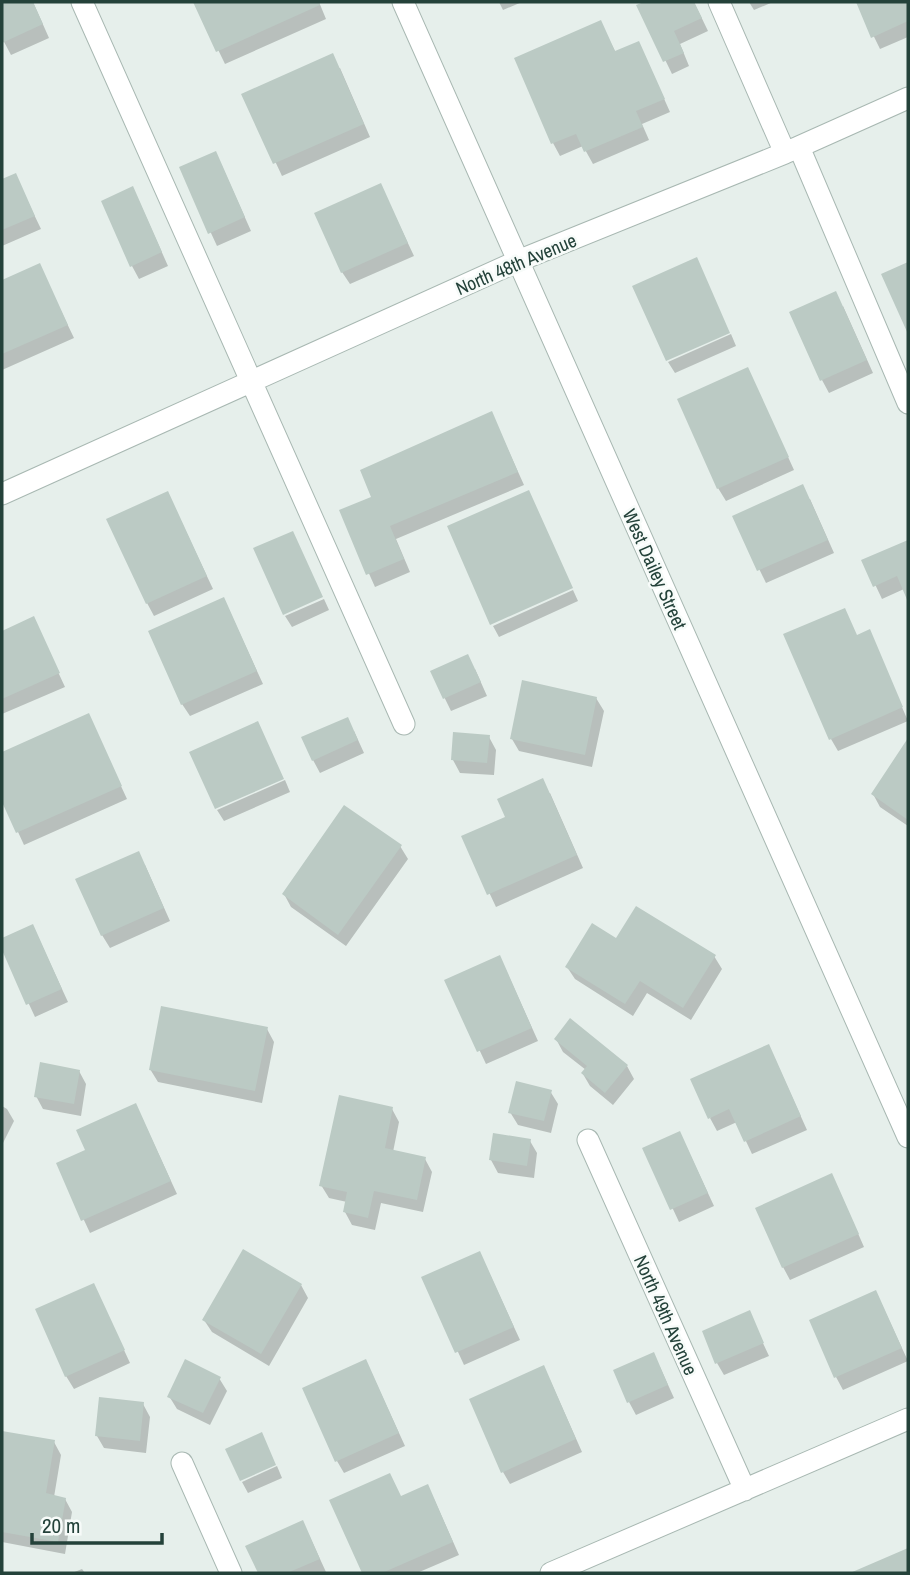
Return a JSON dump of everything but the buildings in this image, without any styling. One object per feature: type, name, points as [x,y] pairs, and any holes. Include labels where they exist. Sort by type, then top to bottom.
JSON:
[{"type":"street","points":[[82,2],[404,724]]},
{"type":"street","name":"West Dailey Street","points":[[403,2],[908,1137]]},
{"type":"street","points":[[719,2],[792,150],[908,403]]},
{"type":"street","name":"North 48th Avenue","points":[[2,494],[518,261],[792,150],[908,98]]},
{"type":"street","name":"North 49th Avenue","points":[[588,1140],[745,1490]]},
{"type":"street","points":[[551,1573],[908,1419]]},
{"type":"street","points":[[182,1463],[230,1573]]}]
